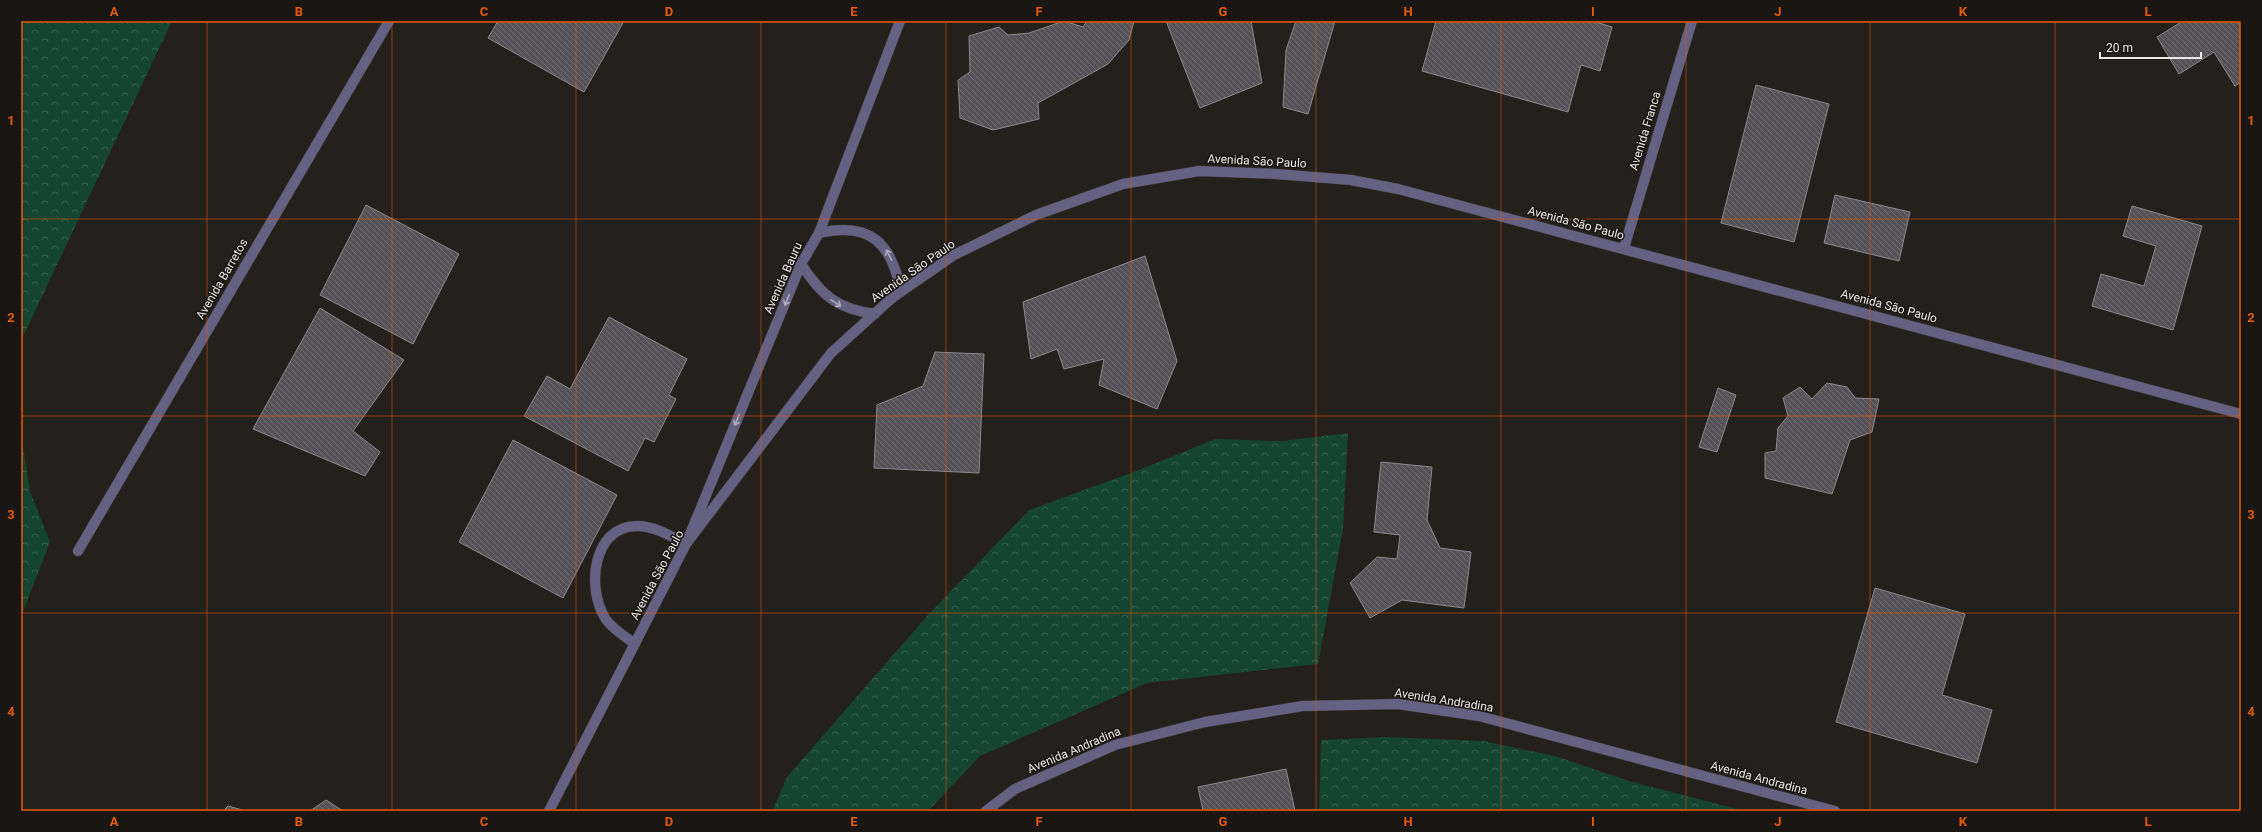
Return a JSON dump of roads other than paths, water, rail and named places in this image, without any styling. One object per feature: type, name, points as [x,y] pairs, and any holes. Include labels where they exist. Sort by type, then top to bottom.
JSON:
[{"type":"street","name":"Avenida Barretos","points":[[78,551],[390,21]]},
{"type":"street","name":"Avenida Bauru","points":[[686,544],[802,264],[819,233],[900,21]]},
{"type":"street","name":"Avenida Franca","points":[[1624,248],[1692,21]]},
{"type":"street","name":"Avenida São Paulo","points":[[549,811],[686,544],[831,354],[901,292],[954,255],[1036,215],[1123,184],[1199,171],[1276,174],[1351,180],[1398,189],[1624,248],[2241,414]]},
{"type":"street","points":[[819,233],[837,229],[855,230],[874,238],[886,249],[897,268],[901,292]]},
{"type":"street","points":[[802,264],[820,291],[838,305],[861,312],[875,314]]},
{"type":"street","points":[[635,644],[605,618],[597,598],[595,572],[602,545],[618,530],[638,526],[664,533],[686,544]]},
{"type":"street","name":"Avenida Andradina","points":[[986,811],[1015,789],[1115,745],[1145,737],[1205,722],[1303,706],[1398,704],[1480,716],[1835,811]]}]
